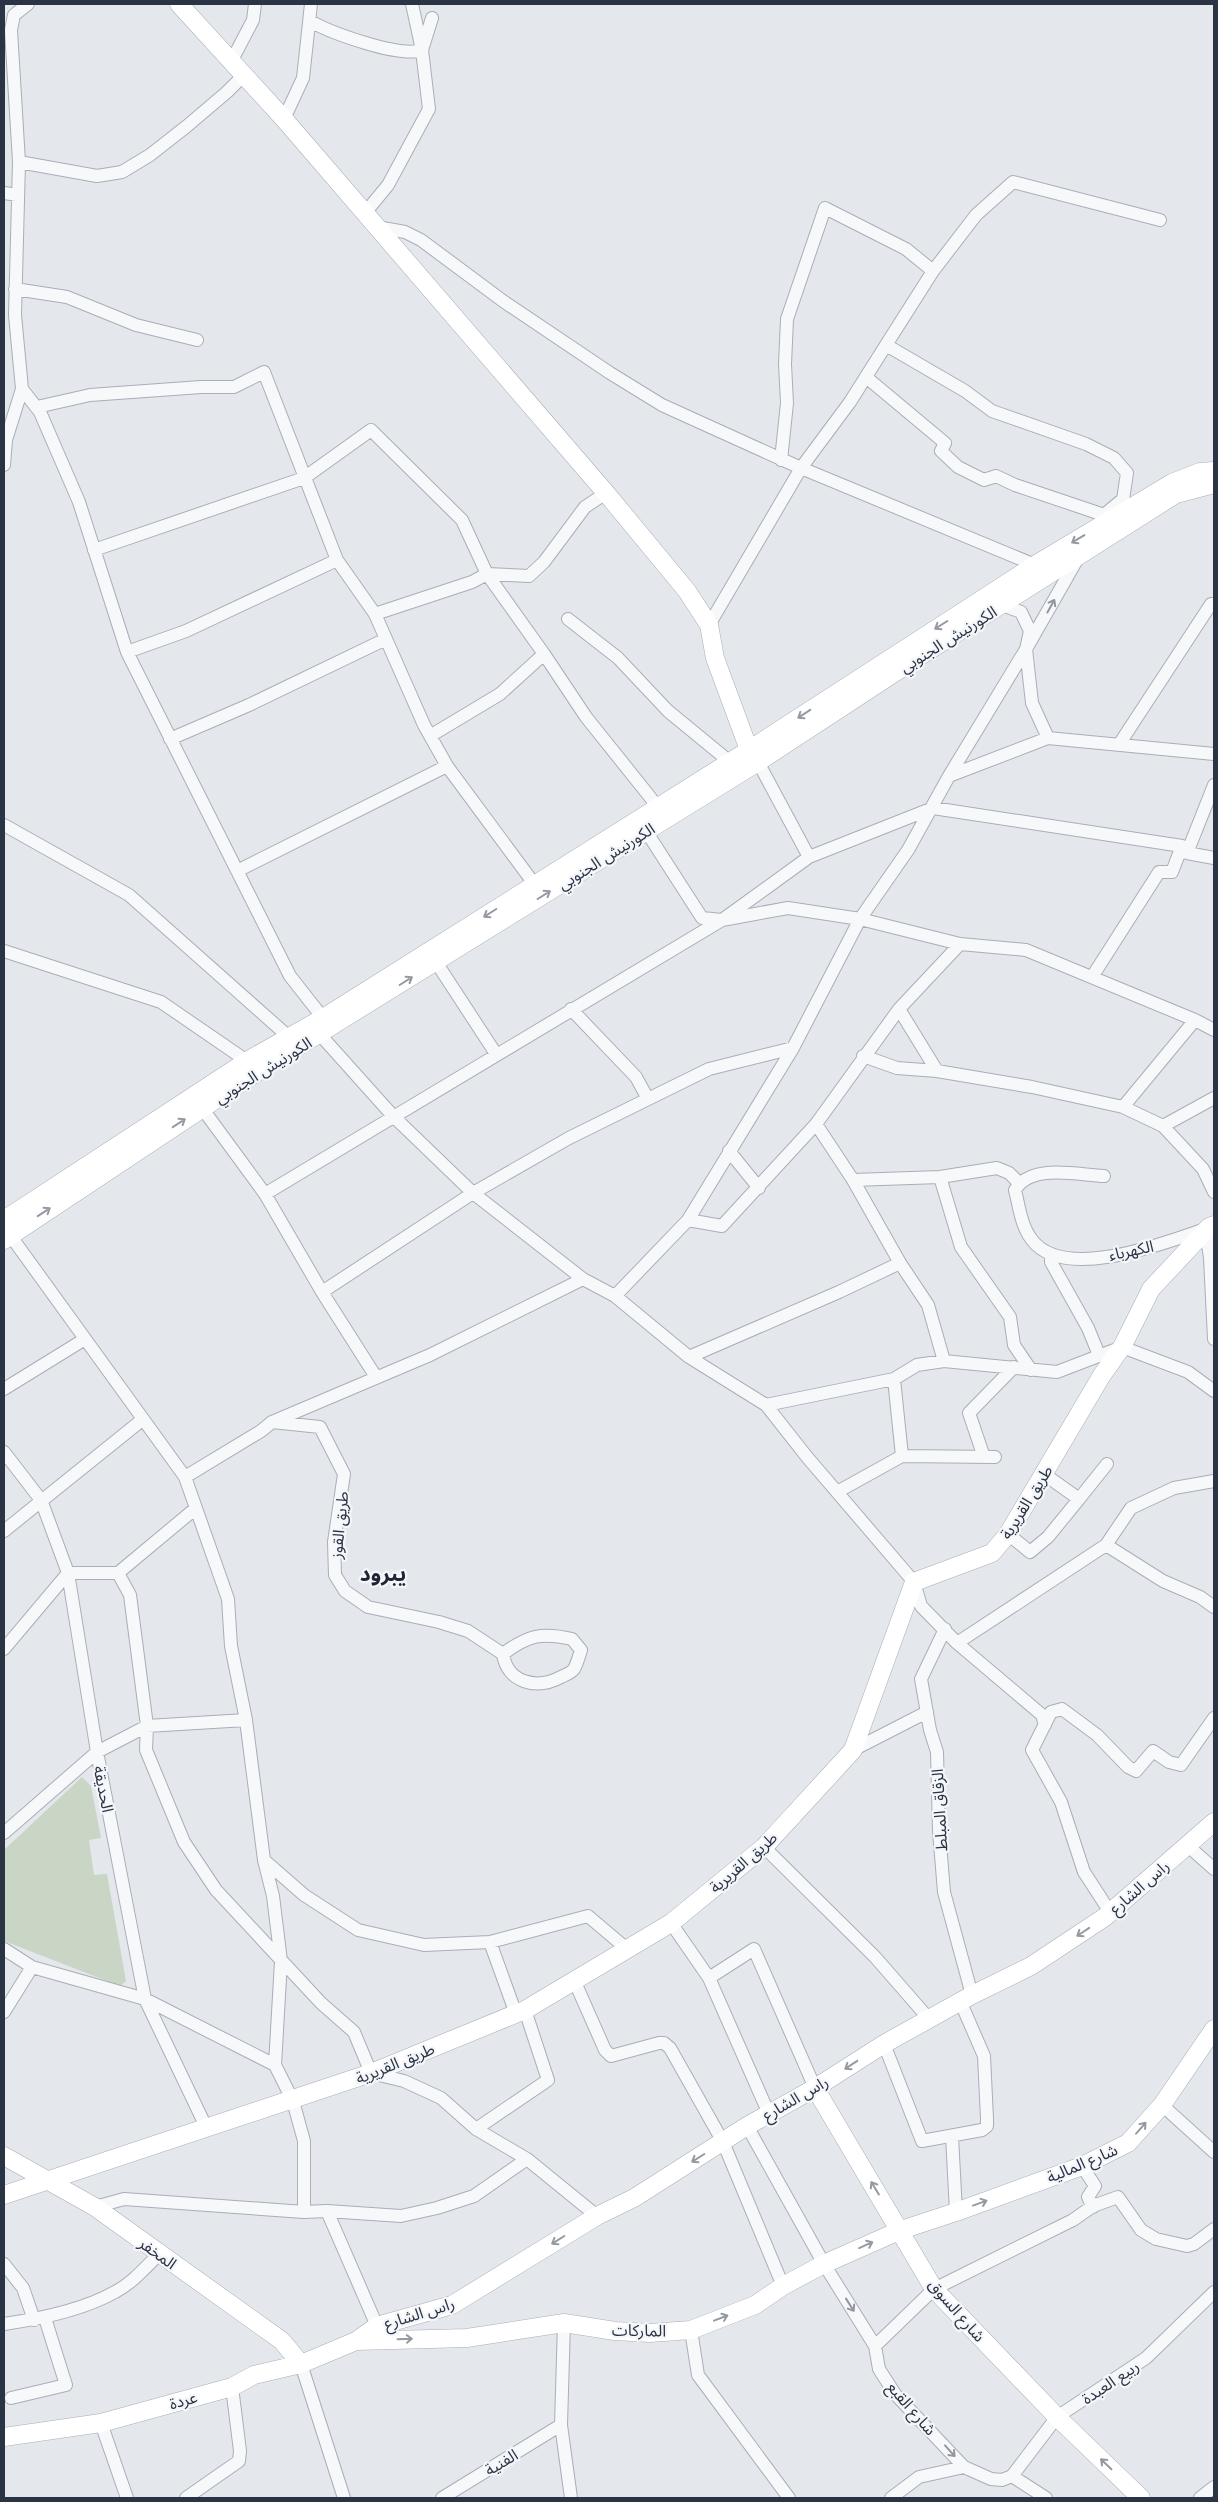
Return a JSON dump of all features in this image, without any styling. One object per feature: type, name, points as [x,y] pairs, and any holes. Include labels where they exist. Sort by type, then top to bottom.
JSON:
[{"type":"street","points":[[4,465],[5,440],[22,389],[15,315],[19,162],[9,95],[10,30],[14,15],[28,4]]},
{"type":"street","points":[[179,4],[284,119],[606,493],[687,591],[709,626],[715,658],[754,756],[809,857]]},
{"type":"street","points":[[231,62],[252,20],[255,4]]},
{"type":"street","points":[[284,119],[303,78],[311,4]]},
{"type":"street","points":[[365,213],[388,185],[430,109],[422,50],[412,4]]},
{"type":"street","points":[[310,21],[326,30],[371,44],[413,54],[422,50],[432,18]]},
{"type":"street","points":[[19,162],[97,176],[122,172],[150,155],[187,126],[243,76]]},
{"type":"street","points":[[709,626],[801,468],[866,377],[932,271],[976,215],[1013,182],[1160,220]]},
{"type":"street","points":[[4,193],[18,195]]},
{"type":"street","points":[[782,460],[787,403],[785,364],[787,319],[825,208],[906,249],[932,271]]},
{"type":"street","points":[[376,227],[405,232],[421,240],[503,301],[610,373],[662,405],[782,460],[1035,565]]},
{"type":"street","points":[[15,289],[67,297],[136,325],[197,340]]},
{"type":"street","points":[[866,377],[945,443],[940,451],[958,467],[984,480],[996,476],[1015,486],[1104,515],[1122,507],[1127,473],[1114,458],[1086,444],[992,411],[966,391],[886,345]]},
{"type":"street","points":[[37,407],[90,394],[201,387],[234,388],[264,372],[304,478],[338,560],[375,614],[430,736],[447,766],[535,885]]},
{"type":"street","points":[[22,389],[37,407],[78,502],[127,652],[236,871],[318,1026],[394,1116],[473,1193],[583,1280],[614,1296],[689,1357],[766,1406],[914,1582],[921,1606],[946,1629],[957,1643],[1042,1715],[1045,1724]]},
{"type":"street","points":[[94,550],[304,478],[371,430],[462,520],[487,574],[586,717],[658,807]]},
{"type":"street","name":"الكورنيش الجنوبي","points":[[6,1232],[247,1061],[290,1037],[318,1026],[436,962],[646,831],[1122,507],[1200,472],[1214,471]]},
{"type":"street","name":"الكورنيش الجنوبي","points":[[6,1232],[202,1108],[318,1026],[535,885],[730,762],[754,756],[920,656],[1176,494],[1214,484]]},
{"type":"street","points":[[375,614],[472,582],[487,574],[529,576],[544,562],[585,507],[606,493]]},
{"type":"street","points":[[614,1296],[688,1220],[793,1048],[860,918],[908,850],[933,808],[949,776],[1026,649],[1079,556]]},
{"type":"street","points":[[127,652],[186,631],[338,560]]},
{"type":"street","points":[[1120,743],[1211,604],[1214,604]]},
{"type":"street","points":[[1002,605],[1021,612],[1030,631],[1026,649],[1032,703],[1048,738]]},
{"type":"street","points":[[568,619],[618,658],[668,711],[730,762]]},
{"type":"street","points":[[170,739],[249,705],[386,639]]},
{"type":"street","points":[[430,736],[500,694],[544,654]]},
{"type":"street","points":[[949,776],[1048,738],[1120,743],[1214,754]]},
{"type":"street","points":[[236,871],[447,766]]},
{"type":"street","points":[[1092,977],[1159,872],[1172,872],[1185,850],[1214,785]]},
{"type":"street","points":[[265,1194],[722,920],[809,857],[933,808],[1185,850],[1214,858]]},
{"type":"street","points":[[4,825],[129,895],[290,1037]]},
{"type":"street","points":[[646,831],[702,918],[722,920],[788,908],[860,918],[960,944],[1026,950],[1195,1020],[1214,1030]]},
{"type":"street","points":[[688,1220],[722,1226],[816,1124],[899,1008],[960,944]]},
{"type":"street","points":[[4,951],[161,1002],[247,1061]]},
{"type":"street","points":[[436,962],[496,1054]]},
{"type":"street","points":[[899,1008],[938,1071]]},
{"type":"street","points":[[571,1009],[636,1078],[648,1099]]},
{"type":"street","points":[[1123,1107],[1195,1020]]},
{"type":"street","points":[[322,1292],[473,1193],[569,1138],[709,1069],[793,1048]]},
{"type":"street","points":[[863,1056],[897,1068],[938,1071],[1032,1086],[1123,1107],[1162,1126],[1203,1169],[1214,1192]]},
{"type":"street","points":[[1162,1126],[1214,1098]]},
{"type":"street","points":[[202,1108],[265,1194],[322,1292],[376,1377]]},
{"type":"street","points":[[816,1124],[853,1180],[900,1263],[928,1305],[944,1361]]},
{"type":"street","points":[[729,1151],[759,1188]]},
{"type":"street","points":[[853,1180],[940,1177],[997,1168],[1009,1173],[1019,1183]]},
{"type":"street","points":[[1099,1355],[1088,1328],[1051,1262],[1051,1255],[1032,1241],[1024,1228],[1015,1190],[1026,1177],[1041,1173],[1104,1176]]},
{"type":"street","points":[[940,1177],[961,1247],[1010,1317],[1014,1345],[1031,1370]]},
{"type":"street","points":[[1210,1228],[1214,1339]]},
{"type":"street","name":"الكهرباء","points":[[1051,1255],[1071,1259],[1108,1256],[1166,1242],[1210,1228]]},
{"type":"street","name":"طريق القريرية","points":[[4,2195],[208,2129],[371,2073],[520,2012],[671,1922],[764,1847],[852,1750],[914,1582],[992,1553],[1008,1534],[1102,1375],[1122,1347],[1151,1289],[1210,1228]]},
{"type":"street","points":[[6,1232],[185,1477],[228,1599],[231,1646],[246,1720],[264,1860],[273,1896],[281,1961],[275,2065],[293,2100],[304,2141],[304,2212]]},
{"type":"street","points":[[689,1357],[839,1292],[900,1263]]},
{"type":"street","points":[[185,1477],[261,1431],[272,1422],[430,1355],[583,1280]]},
{"type":"street","points":[[4,1389],[85,1340]]},
{"type":"street","points":[[766,1406],[894,1380],[917,1365],[944,1361],[1057,1372],[1122,1347],[1188,1372],[1214,1391]]},
{"type":"street","points":[[837,1492],[902,1456],[990,1457],[969,1413],[1014,1367]]},
{"type":"street","points":[[894,1380],[902,1456]]},
{"type":"street","points":[[4,1530],[142,1420]]},
{"type":"street","name":"طريق القوز","points":[[272,1422],[320,1427],[344,1474],[334,1542],[335,1575],[345,1592],[368,1607],[439,1622],[468,1631],[504,1654]]},
{"type":"street","name":"الحديقة","points":[[4,1452],[41,1500],[68,1573],[97,1752],[145,1999],[208,2129]]},
{"type":"street","points":[[1008,1534],[1030,1552],[1048,1537],[1107,1464]]},
{"type":"street","points":[[1044,1474],[1079,1499]]},
{"type":"street","points":[[957,1643],[1106,1545],[1131,1508],[1174,1488],[1214,1481]]},
{"type":"street","points":[[4,1649],[68,1573],[118,1573],[196,1508]]},
{"type":"street","points":[[1106,1545],[1163,1581],[1200,1597],[1214,1607]]},
{"type":"street","points":[[118,1573],[130,1595],[147,1726],[146,1750],[184,1842],[216,1890],[321,2003],[354,2032],[371,2073],[404,2081],[441,2098],[476,2129],[527,2159],[597,2216]]},
{"type":"street","name":"الزقاق المبلط","points":[[946,1629],[921,1679],[930,1730],[937,1752],[939,1831],[944,1892],[966,1999],[984,2056],[987,2119],[987,2126],[982,2130],[952,2136]]},
{"type":"street","points":[[538,1635],[572,1638],[581,1650],[573,1670],[554,1681],[533,1684],[513,1676],[505,1665],[504,1654],[518,1642],[538,1635]]},
{"type":"street","points":[[1110,1912],[1084,1872],[1060,1802],[1032,1750],[1051,1712],[1062,1709],[1097,1735],[1128,1767],[1136,1771],[1153,1751],[1169,1762],[1181,1765],[1214,1718]]},
{"type":"street","points":[[852,1750],[927,1712]]},
{"type":"street","points":[[4,1833],[97,1752],[147,1726],[246,1720]]},
{"type":"street","name":"راس الشارع","points":[[356,2341],[377,2326],[452,2306],[597,2216],[634,2198],[747,2126],[815,2088],[884,2044],[1031,1966],[1110,1912],[1214,1822]]},
{"type":"street","points":[[1188,1846],[1214,1869]]},
{"type":"street","points":[[764,1847],[875,1957],[930,2020]]},
{"type":"street","points":[[264,1860],[304,1895],[358,1930],[424,1945],[490,1942],[588,1916],[627,1949]]},
{"type":"street","points":[[671,1922],[708,1978],[769,2114]]},
{"type":"street","points":[[476,2129],[548,2080],[490,1942]]},
{"type":"street","points":[[708,1978],[754,1949],[815,2088]]},
{"type":"street","points":[[6,1954],[32,1967],[145,1999],[275,2065]]},
{"type":"street","points":[[4,2012],[32,1967]]},
{"type":"street","points":[[574,1980],[605,2050],[612,2056],[658,2043],[664,2043],[670,2048],[723,2142],[783,2286]]},
{"type":"street","name":"شارع المالية","points":[[901,2230],[1082,2166],[1128,2143],[1162,2105],[1198,2049],[1214,2029]]},
{"type":"street","points":[[884,2044],[917,2133],[922,2141],[952,2136],[956,2212]]},
{"type":"street","name":"شارع السوق","points":[[815,2088],[934,2288],[1057,2417],[1141,2498]]},
{"type":"street","points":[[1162,2105],[1214,2152]]},
{"type":"street","name":"شارع القبع","points":[[747,2126],[824,2264],[875,2346],[879,2369],[895,2394],[964,2467],[991,2479],[1002,2480],[1012,2476]]},
{"type":"street","name":"المخفر","points":[[4,2156],[95,2207],[282,2341],[301,2364]]},
{"type":"street","points":[[95,2207],[124,2199],[304,2212],[327,2211],[401,2216],[437,2208],[474,2196],[527,2159]]},
{"type":"street","points":[[1082,2166],[1094,2186],[1088,2197],[1093,2207]]},
{"type":"street","points":[[875,2346],[934,2288],[1118,2196],[1141,2230],[1156,2239],[1187,2246],[1194,2244],[1214,2229]]},
{"type":"street","points":[[327,2211],[377,2326]]},
{"type":"street","name":"الماركات","points":[[356,2341],[467,2338],[564,2323],[615,2331],[650,2333],[691,2330],[755,2305],[783,2286],[824,2264],[901,2230]]},
{"type":"street","points":[[4,2324],[40,2319],[115,2292],[136,2277],[159,2254]]},
{"type":"street","points":[[4,2264],[23,2288],[40,2319],[66,2385],[11,2398]]},
{"type":"street","name":"ربيع العبدة","points":[[1012,2476],[1057,2417],[1146,2358],[1214,2292]]},
{"type":"street","points":[[564,2323],[561,2425],[571,2498]]},
{"type":"street","points":[[691,2330],[698,2375],[789,2498]]},
{"type":"street","name":"عردة","points":[[4,2437],[101,2424],[232,2387],[254,2375],[301,2364],[356,2341]]},
{"type":"street","points":[[301,2364],[344,2498]]},
{"type":"street","points":[[186,2498],[239,2461],[240,2451],[232,2387]]},
{"type":"street","points":[[101,2424],[127,2498]]},
{"type":"street","name":"الفنية","points":[[442,2498],[561,2425]]},
{"type":"street","points":[[891,2498],[919,2477],[964,2467]]},
{"type":"street","points":[[1012,2476],[1046,2498]]},
{"type":"street","points":[[1200,2498],[1214,2487]]},
{"type":"green space","points":[[82,1777],[91,1786],[101,1838],[89,1840],[94,1875],[107,1874],[126,1981],[120,1986],[4,1941],[4,1850]]},
{"type":"district","name":"يبرود","points":[[383,1574]]}]
